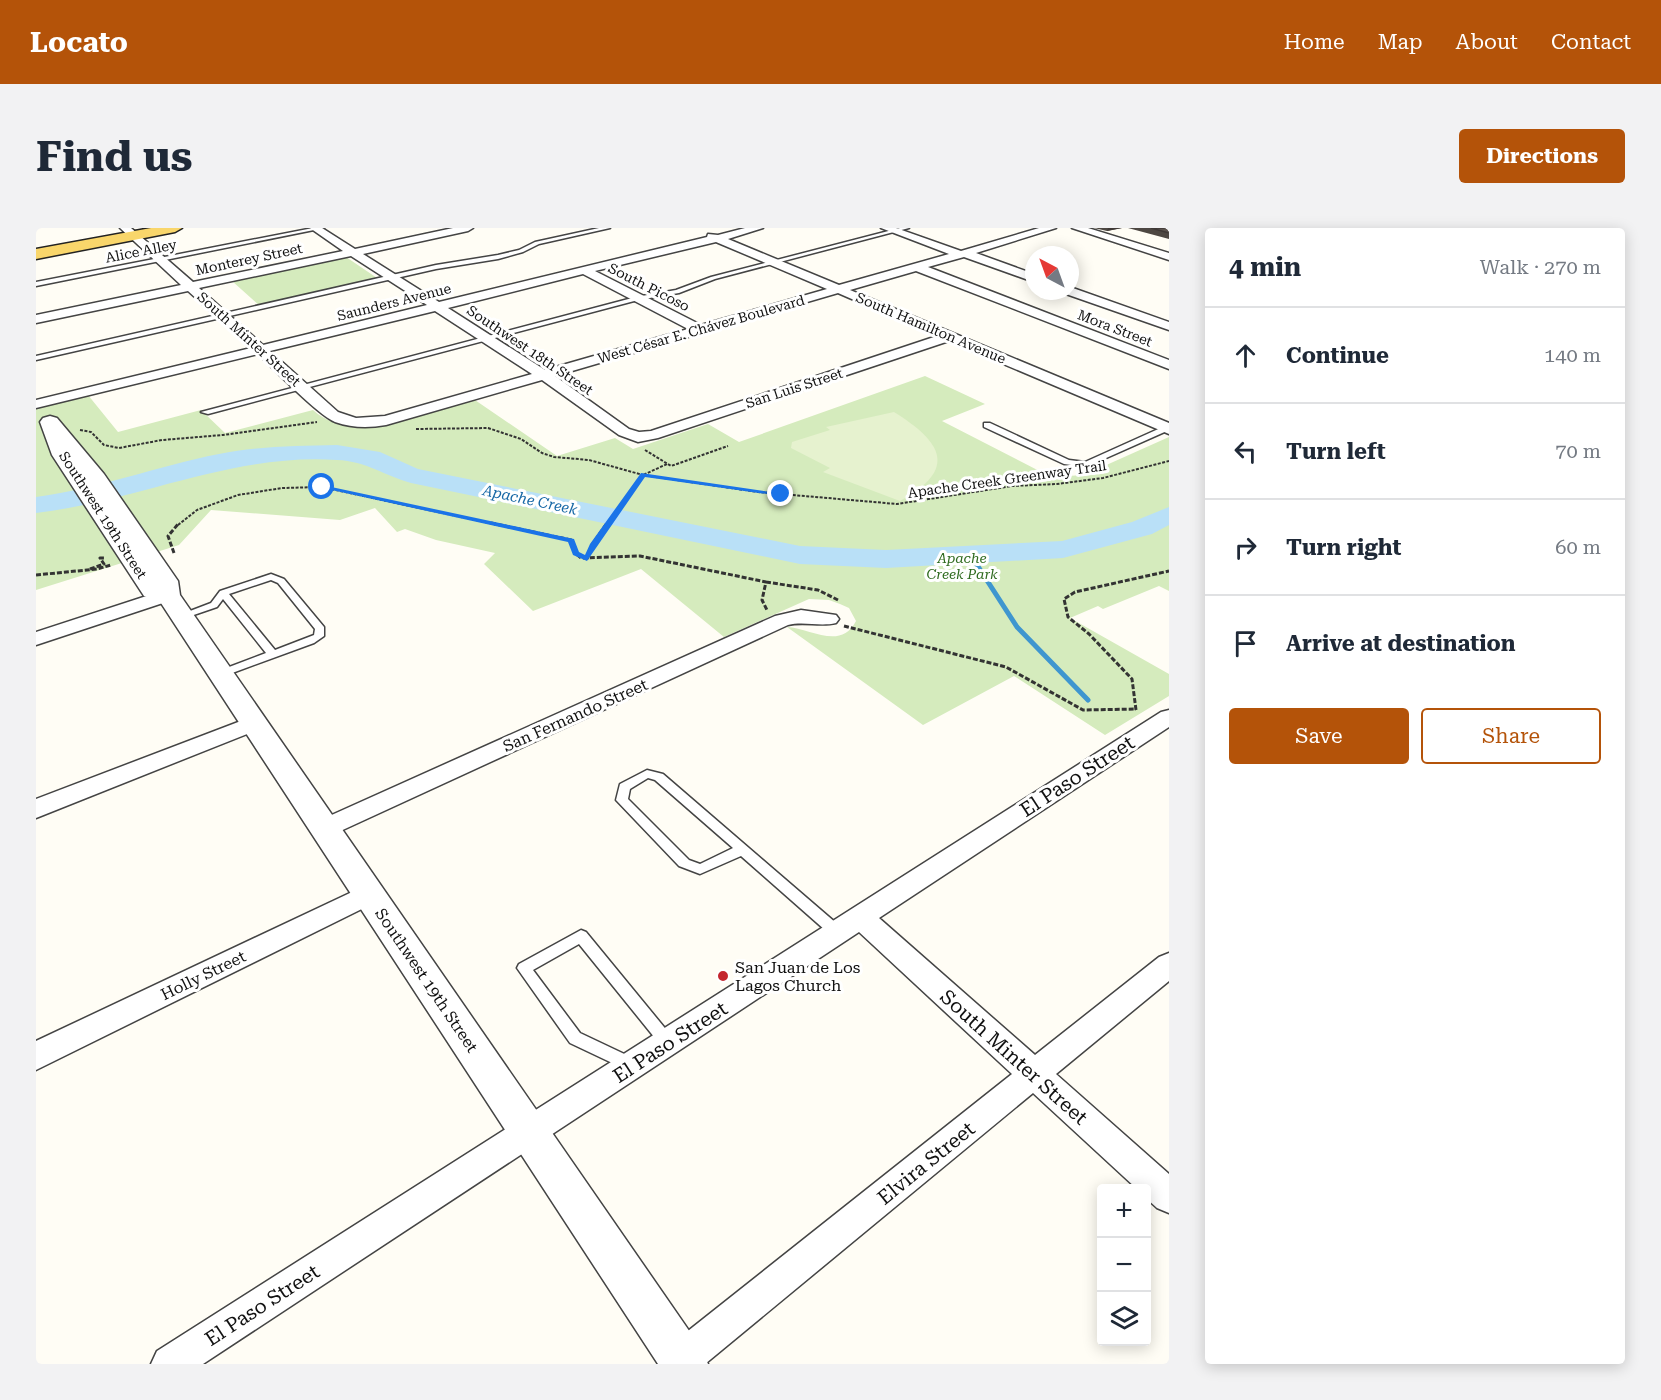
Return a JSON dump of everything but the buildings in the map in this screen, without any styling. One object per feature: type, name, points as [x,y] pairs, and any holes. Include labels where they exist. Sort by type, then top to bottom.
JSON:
[{"type":"main road","points":[[36,254],[130,232],[175,228]]},
{"type":"street","name":"Southwest 18th Street","points":[[318,228],[544,375],[641,443]]},
{"type":"street","name":"Monterey Street","points":[[36,319],[468,228]]},
{"type":"street","name":"Saunders Avenue","points":[[37,403],[758,228]]},
{"type":"street","name":"West César E. Chávez Boulevard","points":[[349,422],[371,423],[387,420],[1052,228]]},
{"type":"street","points":[[1077,228],[1169,257]]},
{"type":"street","points":[[896,229],[1025,275]]},
{"type":"street","name":"South Hamilton Avenue","points":[[700,231],[1168,429]]},
{"type":"street","name":"South Minter Street","points":[[130,232],[333,415],[349,422]]},
{"type":"street","points":[[1144,249],[1161,244]]},
{"type":"street","name":"Mora Street","points":[[917,267],[1169,364]]},
{"type":"street","name":"South Picoso","points":[[584,270],[700,330]]},
{"type":"street","points":[[1079,294],[1169,326]]},
{"type":"street","name":"San Luis Street","points":[[641,443],[653,435],[950,336]]},
{"type":"street","name":"Southwest 19th Street","points":[[37,403],[50,422],[77,450],[85,475],[114,520],[152,591],[168,595],[684,1362]]},
{"type":"street","points":[[36,639],[168,595]]},
{"type":"street","name":"San Fernando Street","points":[[325,828],[782,621],[833,609]]},
{"type":"street","name":"El Paso Street","points":[[170,1364],[849,925],[1153,718]]},
{"type":"street","points":[[36,809],[254,723]]},
{"type":"street","name":"Holly Street","points":[[36,1056],[369,894]]},
{"type":"street","name":"South Minter Street","points":[[849,925],[1034,1076],[1169,1196]]},
{"type":"street","name":"Elvira Street","points":[[684,1362],[1169,965]]},
{"type":"lane","name":"Alice Alley","points":[[36,284],[318,228]]},
{"type":"lane","points":[[36,358],[436,267],[498,257],[521,251],[537,243],[606,228]]},
{"type":"lane","points":[[205,412],[638,298],[685,290],[713,278],[896,229]]},
{"type":"lane","points":[[987,425],[1067,462],[1086,465],[1168,429]]},
{"type":"lane","points":[[182,616],[214,605],[224,593],[271,577],[281,581],[320,629],[319,636],[220,674]]},
{"type":"lane","points":[[224,593],[272,654]]},
{"type":"lane","points":[[743,849],[700,869],[684,863],[622,800],[624,787],[647,774],[659,777],[743,849],[849,925]]},
{"type":"lane","points":[[633,1065],[575,1038],[524,968],[581,936],[668,1043]]},
{"type":"path","points":[[74,432],[91,432],[104,445],[119,448],[162,440],[223,435],[319,422]]},
{"type":"path","name":"Apache Creek Greenway Trail","points":[[414,429],[488,428],[521,439],[542,453],[554,457],[590,460],[643,475],[758,492],[897,504],[1012,486],[1057,484],[1103,478],[1169,461]]},
{"type":"path","points":[[641,443],[671,466],[728,446]]},
{"type":"path","points":[[587,559],[592,545],[635,483],[643,475],[668,464]]},
{"type":"path","points":[[176,558],[168,536],[189,513],[236,496],[282,488],[322,487],[571,540],[575,553],[587,559],[640,556],[766,582],[818,590],[843,625],[1006,667],[1083,710],[1153,718]]},
{"type":"path","points":[[83,571],[104,564],[100,558],[105,557],[111,565]]},
{"type":"path","points":[[36,575],[83,571],[119,562]]},
{"type":"path","points":[[1153,718],[1132,703],[1134,686],[1132,679],[1089,634],[1068,617],[1064,599],[1075,592],[1169,571]]},
{"type":"path","points":[[766,582],[761,597],[762,606],[771,614]]},
{"type":"green space","points":[[346,257],[380,280],[260,306],[232,281]]},
{"type":"green space","name":"Apache Creek Park","points":[[925,376],[985,404],[942,421],[1051,477],[1084,475],[1169,437],[1169,591],[1159,586],[1103,609],[1098,606],[1070,618],[1169,674],[1169,696],[1105,735],[1014,676],[923,725],[787,627],[824,636],[842,635],[850,630],[856,621],[849,608],[840,604],[829,600],[809,599],[724,637],[641,569],[533,611],[484,564],[495,553],[436,540],[405,529],[397,532],[375,508],[340,520],[211,510],[179,545],[36,590],[36,408],[88,395],[118,432],[201,410],[225,433],[313,410],[329,420],[348,425],[390,422],[472,398],[557,456],[615,438],[633,449],[708,424],[739,442]]},
{"type":"green space","points":[[894,412],[923,434],[933,445],[937,456],[937,467],[931,478],[900,501],[823,472],[830,468],[791,448],[792,442],[830,430],[826,427]]},
{"type":"waterway","name":"Apache Creek","points":[[36,505],[69,501],[217,462],[262,454],[337,452],[371,457],[411,475],[800,555],[886,559],[1063,549],[1142,528],[1169,515]]},
{"type":"waterway","points":[[970,554],[1017,627],[1088,700]]},
{"type":"place","name":"San Juan de Los Lagos Church","points":[[723,976]]},
{"type":"route","points":[[322,487],[571,540],[575,553],[587,559],[592,545],[643,475],[781,494]]}]
